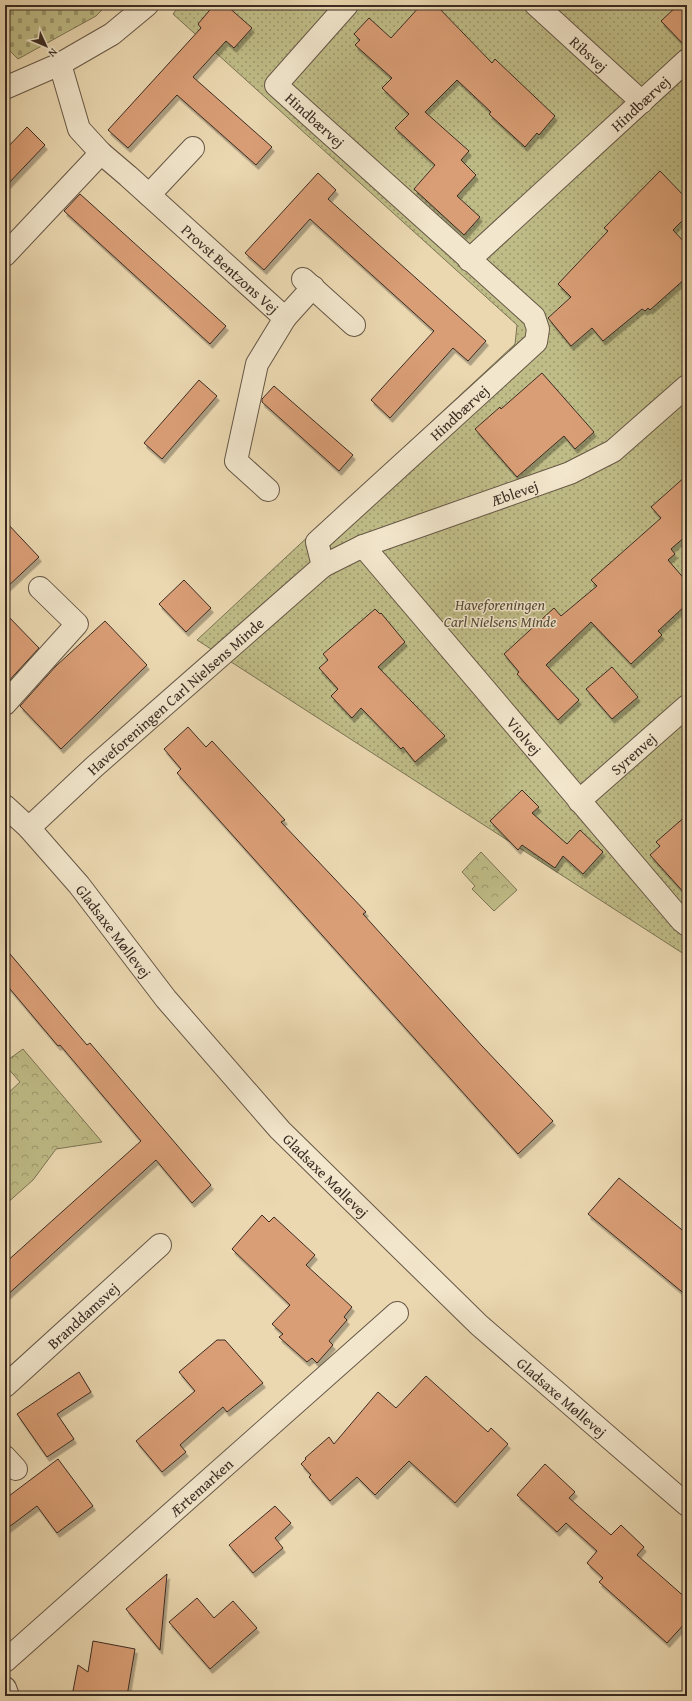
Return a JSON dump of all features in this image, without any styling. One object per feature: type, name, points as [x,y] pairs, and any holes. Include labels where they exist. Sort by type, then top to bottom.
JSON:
[{"type":"street","points":[[5,88],[60,64],[112,34],[147,5]]},
{"type":"street","name":"Hindbærvej","points":[[322,566],[317,542],[536,342],[538,329],[534,317],[276,85],[347,5]]},
{"type":"street","name":"Ribsvej","points":[[536,5],[642,102]]},
{"type":"street","name":"Hindbærvej","points":[[469,260],[687,60]]},
{"type":"street","name":"Provst Bentzons Vej","points":[[60,64],[79,128],[101,153],[150,195],[285,318],[256,364],[236,461],[268,490]]},
{"type":"street","points":[[150,195],[194,148]]},
{"type":"street","points":[[5,255],[101,153]]},
{"type":"street","points":[[285,318],[308,283],[354,325]]},
{"type":"street","name":"Æblevej","points":[[322,566],[363,546],[570,473],[613,451],[687,386]]},
{"type":"street","name":"Violvej","points":[[363,546],[579,801],[687,925]]},
{"type":"street","name":"Haveforeningen Carl Nielsens Minde","points":[[29,828],[94,767],[322,566]]},
{"type":"street","points":[[5,704],[77,624],[40,588]]},
{"type":"street","name":"Syrenvej","points":[[579,801],[687,706]]},
{"type":"street","name":"Gladsaxe Møllevej","points":[[5,806],[29,828],[79,885],[166,999],[280,1130],[480,1325],[687,1505]]},
{"type":"street","name":"Branddamsvej","points":[[5,1386],[160,1245]]},
{"type":"street","name":"Ærtemarken","points":[[5,1661],[397,1313]]},
{"type":"street","points":[[5,1688],[8,1696]]},
{"type":"green space","points":[[5,5],[107,5],[96,16],[18,59],[5,46]]},
{"type":"green space","name":"Haveforeningen Carl Nielsens Minde","points":[[180,5],[687,5],[687,956],[197,640],[515,344],[517,325],[173,14]]},
{"type":"green space","points":[[481,852],[517,890],[494,911],[472,889],[475,886],[462,872]]},
{"type":"green space","points":[[23,1049],[102,1142],[56,1149],[33,1180],[5,1205],[5,1096],[20,1082],[5,1065],[5,1062]]},
{"type":"building","points":[[214,5],[226,5],[252,28],[234,48],[226,41],[193,77],[272,147],[256,165],[177,95],[128,148],[108,130],[201,28],[198,24]]},
{"type":"building","points":[[421,5],[436,5],[492,63],[495,59],[555,116],[539,135],[537,133],[525,147],[489,114],[491,112],[457,80],[425,112],[469,151],[461,160],[476,175],[457,196],[480,217],[464,235],[414,189],[435,165],[395,128],[409,114],[382,88],[392,78],[355,45],[360,40],[354,34],[369,18],[391,38]]},
{"type":"building","points":[[678,5],[687,5],[687,48],[661,21]]},
{"type":"building","points":[[27,127],[45,145],[5,187],[5,150]]},
{"type":"building","points":[[660,171],[687,199],[687,216],[673,230],[687,245],[687,277],[650,310],[648,308],[645,311],[642,309],[603,341],[592,328],[571,346],[548,318],[571,297],[558,284],[608,231],[604,228]]},
{"type":"building","points":[[318,173],[336,190],[328,199],[486,341],[468,361],[453,348],[390,418],[371,400],[434,331],[310,219],[264,270],[245,253]]},
{"type":"building","points":[[80,194],[226,326],[210,344],[64,211]]},
{"type":"building","points":[[542,373],[594,432],[575,449],[564,436],[517,477],[475,429],[500,407],[501,409]]},
{"type":"building","points":[[199,380],[217,396],[162,459],[144,443]]},
{"type":"building","points":[[274,386],[353,455],[339,471],[262,402],[262,399]]},
{"type":"building","points":[[687,475],[687,535],[671,549],[675,554],[668,560],[687,582],[687,604],[658,631],[662,635],[631,664],[591,622],[546,665],[579,700],[558,720],[517,674],[519,672],[504,654],[554,608],[561,616],[597,586],[591,580],[661,518],[651,507]]},
{"type":"building","points":[[5,521],[39,557],[5,589]]},
{"type":"building","points":[[184,580],[211,608],[186,632],[159,604]]},
{"type":"building","points":[[375,609],[380,614],[381,613],[405,642],[378,667],[445,736],[415,762],[403,747],[401,749],[361,708],[352,718],[331,696],[338,689],[319,668],[328,660],[323,654]]},
{"type":"building","points":[[5,613],[39,648],[5,685]]},
{"type":"building","points":[[105,621],[147,665],[61,749],[20,706],[56,666]]},
{"type":"building","points":[[612,667],[638,697],[612,719],[586,689]]},
{"type":"building","points":[[188,727],[206,747],[212,741],[285,820],[281,822],[366,912],[363,914],[482,1046],[553,1121],[518,1154],[177,773],[181,769],[164,749]]},
{"type":"building","points":[[522,790],[539,807],[532,813],[567,844],[580,830],[603,852],[583,874],[563,856],[555,868],[522,845],[518,850],[490,821]]},
{"type":"building","points":[[687,815],[687,896],[650,855],[660,846],[656,842]]},
{"type":"building","points":[[5,948],[87,1045],[90,1043],[211,1185],[192,1203],[156,1160],[5,1297],[5,1263],[141,1141],[60,1045],[58,1046],[5,983]]},
{"type":"building","points":[[619,1178],[687,1234],[687,1296],[588,1214]]},
{"type":"building","points":[[262,1215],[269,1222],[274,1217],[315,1255],[306,1265],[352,1307],[344,1317],[347,1320],[329,1341],[333,1345],[317,1363],[312,1358],[307,1362],[279,1337],[283,1334],[272,1324],[290,1305],[232,1249]]},
{"type":"building","points":[[217,1340],[225,1340],[263,1383],[227,1412],[223,1407],[180,1445],[186,1452],[162,1472],[136,1441],[195,1391],[179,1372]]},
{"type":"building","points":[[79,1372],[91,1392],[57,1414],[74,1439],[47,1457],[17,1414]]},
{"type":"building","points":[[426,1376],[488,1432],[491,1428],[508,1444],[455,1503],[409,1461],[375,1495],[357,1477],[330,1501],[309,1477],[311,1475],[301,1464],[306,1459],[305,1458],[329,1437],[334,1444],[378,1392],[396,1408]]},
{"type":"building","points":[[58,1459],[93,1506],[57,1533],[37,1506],[5,1530],[5,1499]]},
{"type":"building","points":[[545,1464],[575,1492],[569,1498],[611,1535],[621,1525],[644,1547],[637,1555],[687,1599],[687,1621],[667,1643],[599,1582],[603,1578],[587,1563],[597,1551],[566,1523],[557,1532],[517,1495]]},
{"type":"building","points":[[275,1506],[291,1523],[275,1538],[283,1548],[253,1573],[229,1545]]},
{"type":"building","points":[[167,1574],[160,1650],[126,1609]]},
{"type":"building","points":[[197,1598],[214,1618],[233,1601],[257,1628],[210,1669],[169,1622]]},
{"type":"building","points":[[93,1641],[135,1649],[127,1696],[72,1696],[78,1665],[88,1672]]}]
